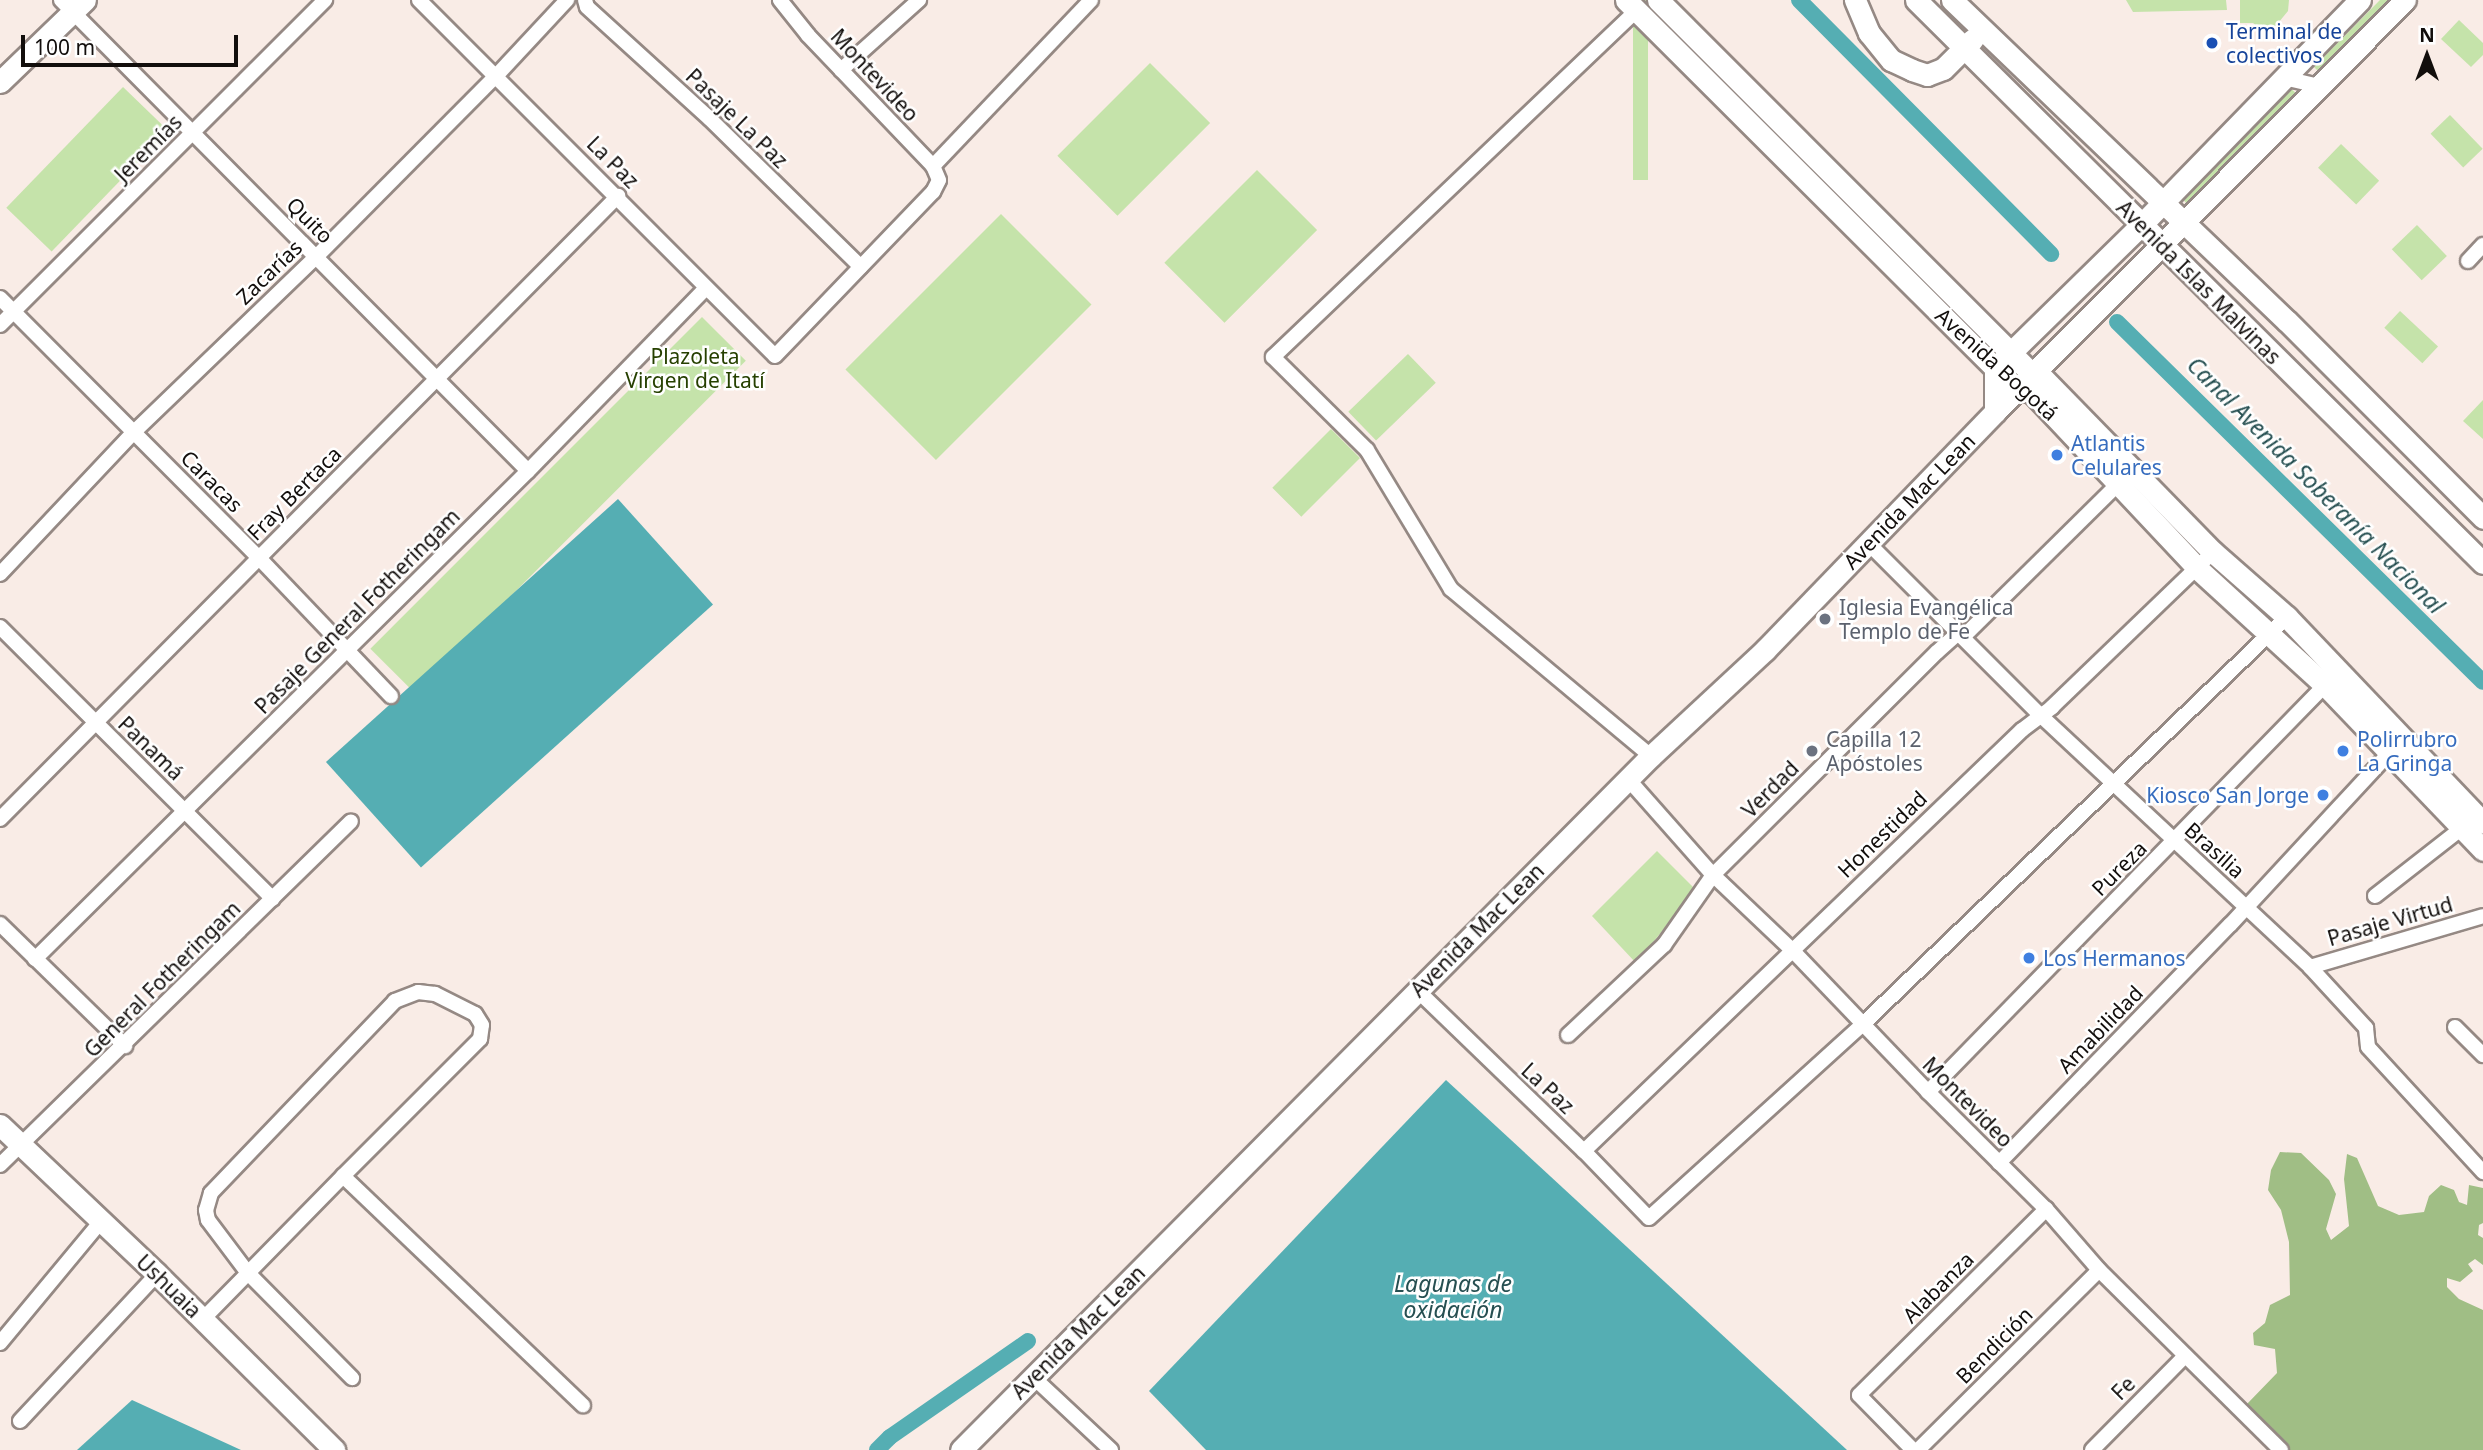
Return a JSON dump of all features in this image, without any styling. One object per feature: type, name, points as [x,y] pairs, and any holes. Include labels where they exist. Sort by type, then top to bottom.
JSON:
[{"type":"main road","name":"Avenida Bogotá","points":[[1658,0],[2011,353],[2025,382]]},
{"type":"main road","points":[[1855,0],[1869,33],[1891,60],[1927,75],[1943,69],[1966,50],[1980,28]]},
{"type":"main road","name":"Avenida Islas Malvinas","points":[[1916,0],[2483,563]]},
{"type":"main road","name":"Avenida Islas Malvinas","points":[[1952,0],[2184,222],[2483,518]]},
{"type":"main road","points":[[1995,412],[1995,368],[2141,225],[2361,0]]},
{"type":"main road","name":"Avenida Mac Lean","points":[[961,1450],[1651,756],[1765,650],[1995,412],[2405,0]]},
{"type":"main road","points":[[0,82],[73,4]]},
{"type":"main road","name":"Avenida Bogotá","points":[[1632,5],[1995,368],[2025,382],[2041,376],[2126,477],[2197,568],[2271,634],[2331,678],[2404,739],[2483,823]]},
{"type":"main road","points":[[1772,146],[1786,129]]},
{"type":"main road","name":"Avenida Bogotá","points":[[2126,477],[2287,617],[2389,754],[2483,850]]},
{"type":"main road","name":"Ushuaia","points":[[0,1125],[203,1318],[334,1450]]},
{"type":"street","name":"Jeremías","points":[[0,325],[325,0]]},
{"type":"street","name":"La Paz","points":[[419,0],[497,75],[618,196],[705,289],[775,356],[861,267]]},
{"type":"street","name":"Zacarías","points":[[0,574],[134,432],[317,256],[497,75],[566,0]]},
{"type":"street","name":"Pasaje La Paz","points":[[585,0],[587,7],[710,119],[861,267]]},
{"type":"street","name":"Montevideo","points":[[780,0],[841,71],[936,173]]},
{"type":"street","points":[[841,71],[919,0]]},
{"type":"street","points":[[861,267],[933,192],[936,173],[1091,0]]},
{"type":"street","name":"Quito","points":[[73,4],[193,134],[528,471]]},
{"type":"street","points":[[1632,5],[1273,357],[1367,450],[1451,589],[1651,756]]},
{"type":"street","points":[[2284,78],[2319,86]]},
{"type":"street","name":"Fray Bertaca","points":[[0,819],[618,196]]},
{"type":"street","points":[[2468,261],[2483,245]]},
{"type":"street","name":"Pasaje General Fotheringam","points":[[36,959],[528,471],[705,289]]},
{"type":"street","name":"Caracas","points":[[0,298],[259,558],[391,696]]},
{"type":"street","name":"Verdad","points":[[1568,1035],[1664,945],[1713,875],[1957,634],[1966,634],[2126,477]]},
{"type":"street","name":"Brasilia","points":[[1868,543],[2039,715],[2310,967],[2366,1028],[2368,1047],[2483,1172]]},
{"type":"street","name":"Honestidad","points":[[1584,1151],[1792,950],[2213,552]]},
{"type":"street","points":[[1863,1024],[2111,783],[2122,778],[2287,617]]},
{"type":"street","name":"Panamá","points":[[0,627],[273,899]]},
{"type":"street","name":"Pureza","points":[[1928,1092],[2175,842],[2331,678]]},
{"type":"street","name":"Amabilidad","points":[[1998,1163],[2404,739]]},
{"type":"street","name":"Montevideo","points":[[1629,779],[1713,875],[1792,950],[1928,1092],[2046,1209],[2099,1270],[2281,1450]]},
{"type":"street","name":"General Fotheringam","points":[[0,1165],[125,1046],[351,821]]},
{"type":"street","points":[[2375,897],[2462,828]]},
{"type":"street","name":"Pasaje Virtud","points":[[2310,967],[2483,916]]},
{"type":"street","points":[[0,924],[125,1046]]},
{"type":"street","name":"La Paz","points":[[1417,990],[1584,1151],[1649,1218],[1863,1024]]},
{"type":"street","points":[[203,1318],[248,1273],[343,1176],[480,1039],[482,1025],[475,1014],[435,994],[418,992],[395,1001],[211,1193],[208,1220],[248,1273],[352,1378]]},
{"type":"street","points":[[2455,1027],[2483,1055]]},
{"type":"street","points":[[343,1176],[583,1405]]},
{"type":"street","name":"Alabanza","points":[[1916,1450],[1858,1395],[2046,1209]]},
{"type":"street","points":[[0,1343],[102,1220]]},
{"type":"street","name":"Bendición","points":[[1916,1450],[2099,1270]]},
{"type":"street","points":[[20,1421],[157,1274]]},
{"type":"street","name":"Fe","points":[[2092,1450],[2185,1356]]},
{"type":"street","points":[[1033,1377],[1111,1450]]},
{"type":"green space","points":[[1633,0],[1648,0],[1648,180],[1633,180]]},
{"type":"green space","points":[[2126,0],[2226,0],[2227,10],[2133,12]]},
{"type":"green space","points":[[2240,0],[2289,0],[2288,11],[2269,34],[2253,23],[2240,23]]},
{"type":"green space","points":[[2380,0],[2393,0],[2321,74],[2314,67]]},
{"type":"green space","points":[[2459,20],[2483,43],[2483,55],[2471,67],[2441,39]]},
{"type":"green space","points":[[1150,63],[1210,123],[1117,216],[1057,156]]},
{"type":"green space","points":[[2287,85],[2297,94],[2186,203],[2179,194]]},
{"type":"green space","points":[[123,87],[168,131],[52,252],[6,208]]},
{"type":"green space","points":[[2450,115],[2483,149],[2463,168],[2431,134]]},
{"type":"green space","points":[[2341,144],[2379,181],[2356,205],[2318,168]]},
{"type":"green space","points":[[1257,170],[1317,230],[1224,323],[1164,263]]},
{"type":"green space","points":[[1001,214],[1092,305],[936,460],[845,370]]},
{"type":"green space","points":[[2417,225],[2447,256],[2422,280],[2392,249]]},
{"type":"green space","points":[[2400,311],[2438,346],[2422,363],[2384,328]]},
{"type":"green space","name":"Plazoleta Virgen de Itatí","points":[[702,317],[746,361],[414,692],[370,649]]},
{"type":"green space","points":[[1408,354],[1436,383],[1376,440],[1348,412]]},
{"type":"green space","points":[[2483,400],[2483,439],[2463,421]]},
{"type":"green space","points":[[1331,429],[1360,458],[1301,517],[1272,488]]},
{"type":"green space","points":[[2215,565],[2277,619],[2271,624],[2210,569]]},
{"type":"green space","points":[[1657,851],[1696,890],[1636,963],[1592,916]]},
{"type":"green space","points":[[2280,1152],[2301,1153],[2329,1180],[2336,1194],[2326,1229],[2331,1240],[2349,1226],[2344,1179],[2347,1154],[2357,1158],[2378,1206],[2399,1215],[2424,1212],[2429,1196],[2441,1185],[2454,1190],[2459,1202],[2467,1205],[2469,1185],[2483,1188],[2483,1223],[2479,1225],[2478,1235],[2483,1238],[2483,1265],[2475,1259],[2468,1264],[2473,1271],[2460,1282],[2447,1278],[2447,1287],[2459,1299],[2483,1310],[2483,1450],[2287,1450],[2247,1404],[2277,1373],[2275,1349],[2254,1345],[2253,1333],[2265,1323],[2270,1305],[2290,1295],[2289,1242],[2281,1210],[2268,1190],[2271,1170]]},
{"type":"water","points":[[618,499],[713,605],[421,867],[326,762]]},
{"type":"water","name":"Lagunas de oxidación","points":[[1446,1080],[1847,1450],[1206,1450],[1149,1391]]},
{"type":"water","points":[[132,1400],[241,1450],[77,1450]]},
{"type":"waterway","name":"Canal Avenida Soberanía Nacional","points":[[1799,0],[2051,254]]},
{"type":"waterway","name":"Canal Avenida Soberanía Nacional","points":[[2117,322],[2483,682]]},
{"type":"waterway","points":[[877,1450],[890,1437],[1028,1341]]},
{"type":"place","name":"Terminal de colectivos","points":[[2212,43]]},
{"type":"place","name":"Atlantis Celulares","points":[[2057,455]]},
{"type":"place","name":"Iglesia Evangélica Templo de Fe","points":[[1825,619]]},
{"type":"place","name":"Capilla 12 Apóstoles","points":[[1812,751]]},
{"type":"place","name":"Polirrubro La Gringa","points":[[2343,751]]},
{"type":"place","name":"Kiosco San Jorge","points":[[2323,795]]},
{"type":"place","name":"Los Hermanos","points":[[2029,958]]}]
